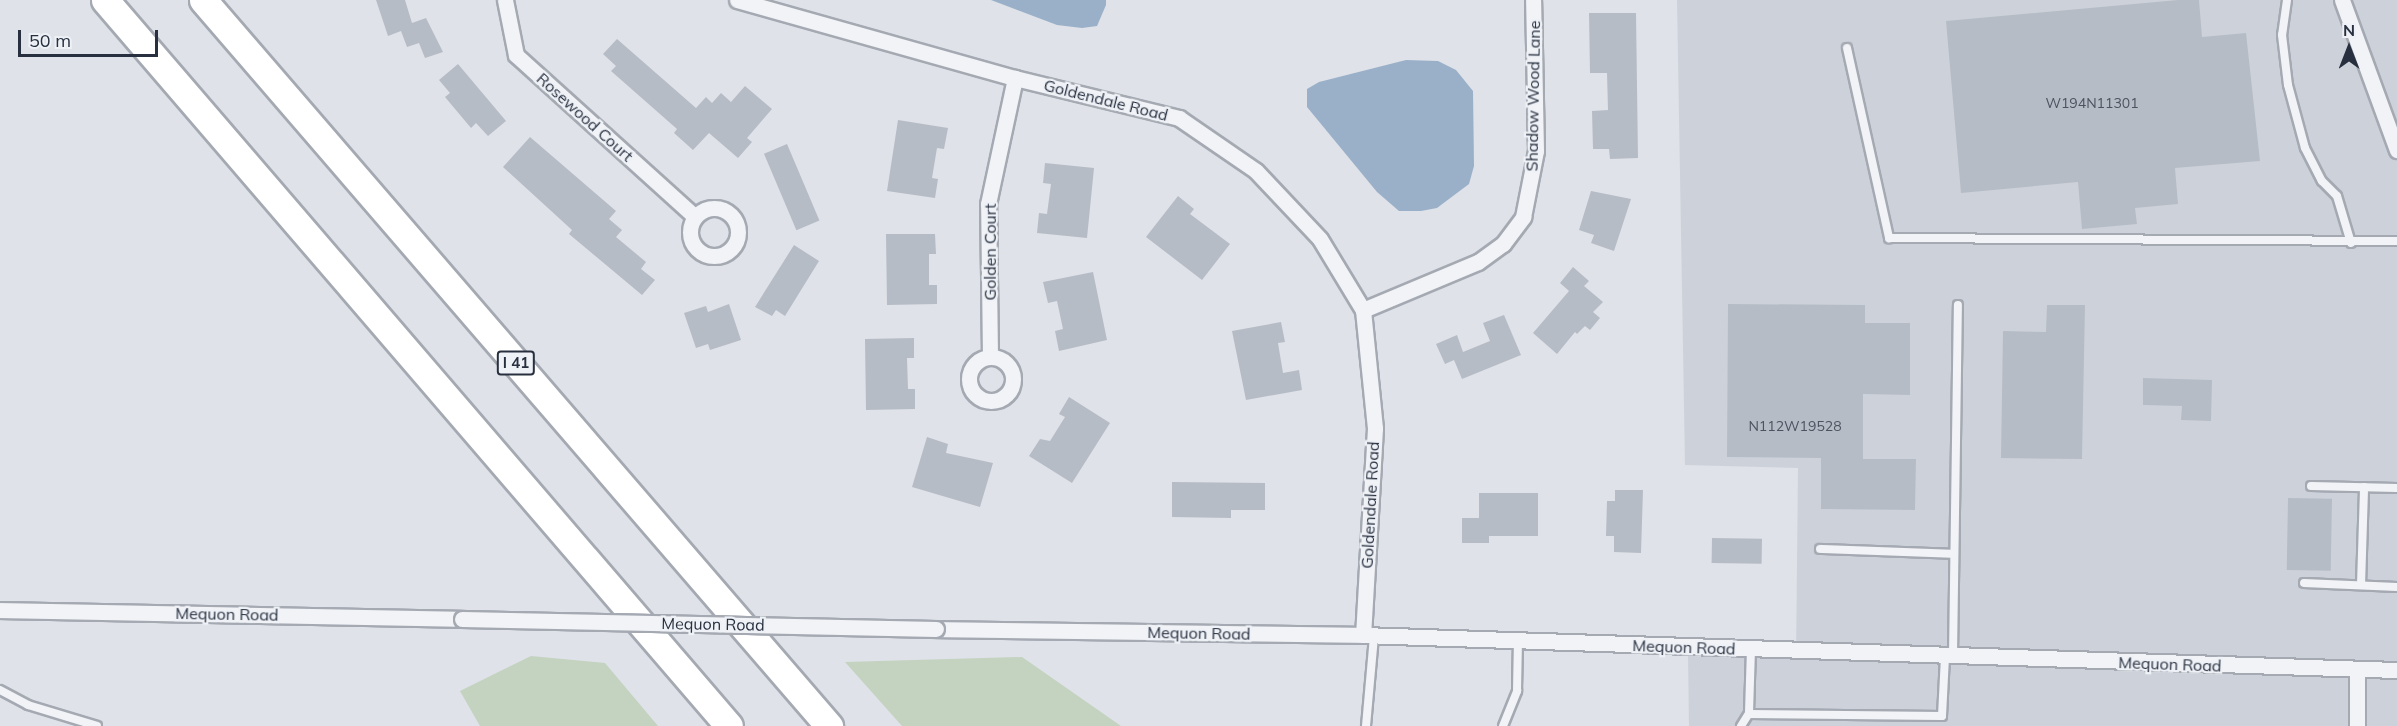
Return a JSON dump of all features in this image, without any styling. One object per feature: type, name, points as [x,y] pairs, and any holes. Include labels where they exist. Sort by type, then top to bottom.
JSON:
[{"type":"highway","points":[[105,0],[729,726]]},
{"type":"highway","name":"I 41","points":[[203,0],[829,726]]},
{"type":"street","name":"Rosewood Court","points":[[505,0],[516,55],[695,217]]},
{"type":"street","name":"Goldendale Road","points":[[737,0],[1015,78],[1179,118],[1256,171],[1320,238],[1363,310],[1375,428],[1369,636]]},
{"type":"street","name":"Shadow Wood Lane","points":[[1363,310],[1478,262],[1503,244],[1523,217],[1536,151],[1533,0]]},
{"type":"street","points":[[2342,0],[2397,150]]},
{"type":"street","name":"Golden Court","points":[[990,357],[988,204],[1015,78]]},
{"type":"street","name":"Mequon Road","points":[[0,610],[1369,636],[2397,670]]},
{"type":"street","points":[[2357,670],[2357,726]]},
{"type":"lane","points":[[2287,0],[2282,35],[2288,85],[2305,148],[2322,181],[2337,196],[2351,243]]},
{"type":"lane","points":[[1847,48],[1888,238],[2397,242]]},
{"type":"lane","points":[[1749,713],[1942,716],[1949,656],[1954,554],[1958,305]]},
{"type":"lane","points":[[2311,486],[2397,488]]},
{"type":"lane","points":[[2361,585],[2364,487]]},
{"type":"lane","points":[[1820,549],[1954,554]]},
{"type":"lane","points":[[2304,583],[2397,587]]},
{"type":"lane","points":[[1366,726],[1369,636]]},
{"type":"lane","points":[[1503,726],[1517,691],[1518,641]]},
{"type":"lane","points":[[1741,726],[1749,713],[1751,649]]},
{"type":"lane","points":[[0,690],[28,705],[97,726]]},
{"type":"shaded area","points":[[1677,0],[2397,0],[2397,726],[1689,726],[1688,656],[1796,657],[1798,468],[1685,465]]},
{"type":"green space","points":[[531,656],[605,663],[658,726],[480,726],[460,691]]},
{"type":"green space","points":[[1022,657],[1121,726],[902,726],[845,662]]},
{"type":"water","points":[[991,0],[1106,0],[1106,5],[1097,26],[1082,28],[1057,25]]},
{"type":"water","points":[[1406,60],[1438,61],[1456,70],[1473,91],[1474,166],[1469,184],[1437,208],[1421,211],[1399,211],[1377,192],[1307,107],[1307,89],[1319,82]]},
{"type":"building","points":[[376,0],[405,0],[412,23],[426,18],[443,52],[425,58],[419,43],[407,47],[401,31],[388,36]]},
{"type":"building","points":[[2199,0],[2202,37],[2246,33],[2260,161],[2175,168],[2178,204],[2135,208],[2137,224],[2082,229],[2078,182],[1961,193],[1946,21]]},
{"type":"building","points":[[1589,13],[1636,13],[1638,158],[1610,159],[1609,149],[1593,149],[1592,111],[1608,110],[1607,73],[1590,73]]},
{"type":"building","points":[[617,39],[696,108],[706,97],[712,103],[721,93],[731,102],[745,86],[772,109],[747,138],[752,142],[738,158],[709,133],[693,150],[674,133],[677,129],[611,71],[616,66],[603,54]]},
{"type":"building","points":[[458,64],[506,121],[488,136],[476,123],[471,128],[445,97],[450,93],[439,80]]},
{"type":"building","points":[[898,120],[948,128],[944,149],[937,148],[932,178],[938,179],[935,198],[887,191]]},
{"type":"building","points":[[530,137],[616,211],[609,219],[622,230],[616,237],[646,262],[641,269],[655,280],[642,295],[569,234],[572,230],[503,167]]},
{"type":"building","points":[[787,144],[819,220],[796,230],[764,154]]},
{"type":"building","points":[[1045,163],[1094,168],[1087,238],[1037,233],[1039,213],[1047,214],[1051,184],[1043,183]]},
{"type":"building","points":[[1591,191],[1631,199],[1614,251],[1591,243],[1594,235],[1579,230]]},
{"type":"building","points":[[1178,196],[1194,209],[1190,214],[1230,244],[1202,280],[1146,237]]},
{"type":"building","points":[[886,234],[935,234],[936,254],[929,254],[929,285],[937,285],[937,304],[887,305]]},
{"type":"building","points":[[794,245],[819,261],[785,316],[776,310],[772,316],[755,307]]},
{"type":"building","points":[[1573,267],[1589,281],[1584,286],[1603,302],[1593,312],[1600,318],[1590,330],[1585,326],[1577,334],[1575,332],[1557,354],[1533,333],[1569,291],[1560,283]]},
{"type":"building","points":[[1093,272],[1107,340],[1059,351],[1055,331],[1063,329],[1057,301],[1048,303],[1043,282]]},
{"type":"building","points":[[729,304],[741,340],[710,350],[708,344],[696,348],[684,313],[706,306],[708,312]]},
{"type":"building","points":[[1728,304],[1865,305],[1865,323],[1910,323],[1910,395],[1863,394],[1863,459],[1916,459],[1915,510],[1821,509],[1821,458],[1727,457]]},
{"type":"building","points":[[2047,305],[2085,305],[2082,459],[2001,458],[2003,331],[2046,332]]},
{"type":"building","points":[[1504,315],[1521,355],[1462,379],[1454,360],[1445,364],[1436,344],[1457,335],[1463,352],[1490,341],[1483,323]]},
{"type":"building","points":[[1281,322],[1285,342],[1278,343],[1283,373],[1299,370],[1302,390],[1246,400],[1232,331]]},
{"type":"building","points":[[914,338],[914,358],[907,358],[908,389],[915,389],[915,409],[866,410],[865,339]]},
{"type":"building","points":[[2143,378],[2212,380],[2211,421],[2181,420],[2182,406],[2143,405]]},
{"type":"building","points":[[1069,397],[1110,423],[1072,483],[1029,456],[1040,439],[1050,441],[1065,417],[1059,414]]},
{"type":"building","points":[[927,437],[948,444],[946,453],[993,463],[980,507],[912,487]]},
{"type":"building","points":[[1172,482],[1265,483],[1265,510],[1231,510],[1231,518],[1172,517]]},
{"type":"building","points":[[1615,490],[1643,490],[1641,553],[1614,552],[1614,536],[1606,536],[1607,501],[1615,501]]},
{"type":"building","points":[[1479,493],[1538,493],[1538,536],[1489,536],[1489,543],[1462,543],[1462,518],[1479,518]]},
{"type":"building","points":[[2288,498],[2332,499],[2331,571],[2287,570]]},
{"type":"building","points":[[1712,538],[1762,539],[1762,564],[1712,563]]}]
